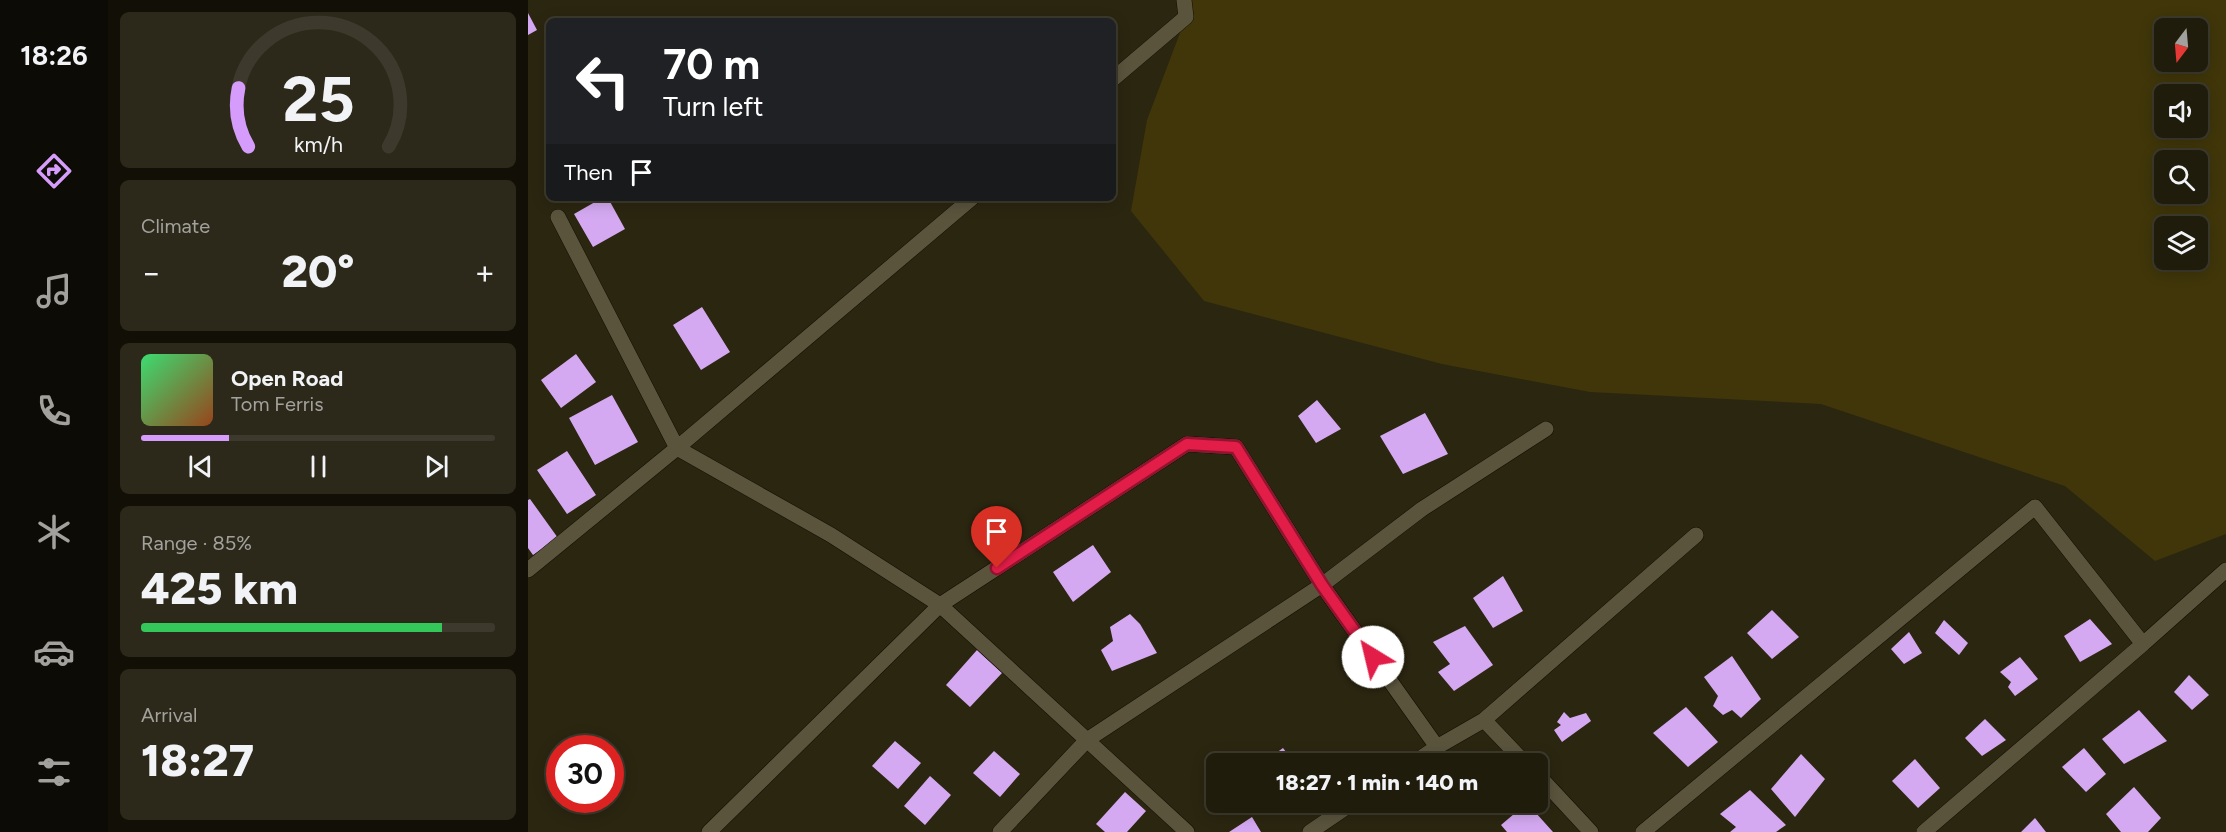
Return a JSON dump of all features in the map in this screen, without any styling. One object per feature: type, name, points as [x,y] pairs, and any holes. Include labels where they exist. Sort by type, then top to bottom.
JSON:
[{"type":"street","points":[[1116,76],[1186,17],[1184,0]]},
{"type":"street","points":[[528,570],[677,448],[968,201]]},
{"type":"street","points":[[558,217],[677,448],[831,535],[940,605],[1187,832]]},
{"type":"street","points":[[1000,832],[1087,740],[1322,585],[1422,509],[1546,429]]},
{"type":"street","points":[[709,832],[940,605],[1187,444],[1236,447],[1322,585],[1437,747]]},
{"type":"street","points":[[1643,832],[2035,507],[2143,644]]},
{"type":"street","points":[[1428,753],[1484,720],[1696,535]]},
{"type":"street","points":[[1924,832],[2226,570]]},
{"type":"street","points":[[1484,720],[1516,753]]},
{"type":"street","points":[[1548,785],[1587,826],[1571,832]]},
{"type":"street","points":[[1310,832],[1338,813]]},
{"type":"shaded area","points":[[1184,0],[2226,0],[2226,534],[2155,561],[2065,486],[1821,404],[1590,392],[1442,364],[1204,301],[1131,211],[1147,120],[1186,17]]},
{"type":"building","points":[[528,13],[537,30],[528,35]]},
{"type":"building","points":[[597,201],[610,201],[625,229],[593,247],[574,214]]},
{"type":"building","points":[[702,307],[730,352],[701,370],[673,325]]},
{"type":"building","points":[[576,354],[596,382],[561,408],[541,380]]},
{"type":"building","points":[[612,395],[638,442],[595,465],[569,418]]},
{"type":"building","points":[[1317,400],[1341,429],[1316,443],[1298,416]]},
{"type":"building","points":[[1425,413],[1448,454],[1403,474],[1380,436]]},
{"type":"building","points":[[567,451],[596,495],[567,514],[537,470]]},
{"type":"building","points":[[530,499],[558,538],[533,555],[528,548],[528,500]]},
{"type":"building","points":[[1093,545],[1111,572],[1073,602],[1053,572]]},
{"type":"building","points":[[1503,576],[1523,611],[1493,628],[1473,598]]},
{"type":"building","points":[[1772,610],[1799,637],[1772,659],[1747,633]]},
{"type":"building","points":[[1130,614],[1140,624],[1157,653],[1112,671],[1101,650],[1113,641],[1110,627]]},
{"type":"building","points":[[2090,619],[2112,644],[2080,662],[2064,636]]},
{"type":"building","points":[[1944,620],[1968,643],[1959,655],[1935,633]]},
{"type":"building","points":[[1465,626],[1493,665],[1454,691],[1438,672],[1450,664],[1433,642]]},
{"type":"building","points":[[1909,632],[1922,653],[1904,664],[1891,649]]},
{"type":"building","points":[[977,650],[1002,673],[970,707],[946,685]]},
{"type":"building","points":[[1732,656],[1761,699],[1741,718],[1732,710],[1723,715],[1713,706],[1718,696],[1704,677]]},
{"type":"building","points":[[2020,657],[2038,679],[2015,696],[2008,687],[2011,682],[2000,672]]},
{"type":"building","points":[[2189,675],[2209,695],[2192,710],[2174,692]]},
{"type":"building","points":[[1686,707],[1718,742],[1688,767],[1653,733]]},
{"type":"building","points":[[2139,710],[2167,741],[2124,764],[2102,739]]},
{"type":"building","points":[[1564,712],[1570,718],[1586,713],[1591,721],[1562,742],[1554,730],[1561,725],[1557,722]]},
{"type":"building","points":[[1985,719],[2006,740],[1982,756],[1965,738]]},
{"type":"building","points":[[895,741],[921,763],[898,789],[872,766]]},
{"type":"building","points":[[1283,748],[1287,753],[1276,753]]},
{"type":"building","points":[[2084,748],[2106,774],[2086,792],[2062,767]]},
{"type":"building","points":[[994,751],[1020,774],[1000,797],[973,773]]},
{"type":"building","points":[[1801,754],[1825,779],[1795,817],[1771,789]]},
{"type":"building","points":[[1915,759],[1940,788],[1918,808],[1892,781]]},
{"type":"building","points":[[930,776],[951,795],[925,825],[904,806]]},
{"type":"building","points":[[2134,787],[2161,818],[2148,832],[2121,832],[2106,814]]},
{"type":"building","points":[[1750,790],[1786,825],[1776,832],[1730,832],[1736,827],[1720,814]]},
{"type":"building","points":[[1125,792],[1146,811],[1127,832],[1105,832],[1096,824]]},
{"type":"building","points":[[1515,813],[1536,813],[1553,832],[1507,832],[1501,825]]},
{"type":"building","points":[[1252,817],[1261,832],[1229,832]]},
{"type":"building","points":[[2035,818],[2046,832],[2021,832]]},
{"type":"route","points":[[997,568],[1187,444],[1236,447],[1322,585],[1373,657]]}]
